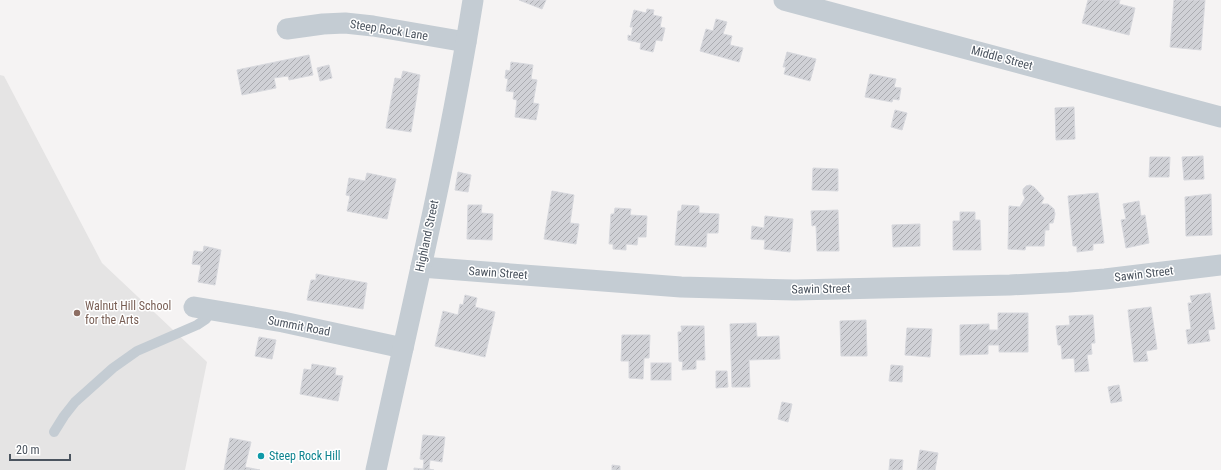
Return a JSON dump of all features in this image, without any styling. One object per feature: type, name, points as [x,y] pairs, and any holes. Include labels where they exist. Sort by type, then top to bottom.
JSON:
[{"type":"street","name":"Highland Street","points":[[376,470],[421,267],[473,0]]},
{"type":"street","name":"Middle Street","points":[[784,0],[1221,117]]},
{"type":"street","name":"Steep Rock Lane","points":[[288,29],[323,24],[345,23],[373,26],[466,42]]},
{"type":"street","name":"Sawin Street","points":[[421,267],[681,287],[795,290],[1010,285],[1069,282],[1221,265]]},
{"type":"street","name":"Summit Road","points":[[203,309],[283,322],[403,348]]},
{"type":"lane","points":[[54,432],[75,402],[113,368],[137,351],[206,319],[203,309]]},
{"type":"shaded area","name":"Walnut Hill School for the Arts","points":[[0,75],[4,76],[102,263],[207,362],[185,470],[0,470]]},
{"type":"building","points":[[519,0],[546,0],[542,9]]},
{"type":"building","points":[[1088,0],[1120,0],[1119,4],[1135,8],[1129,35],[1082,23]]},
{"type":"building","points":[[1174,0],[1205,0],[1201,50],[1170,47]]},
{"type":"building","points":[[647,9],[654,10],[653,15],[662,17],[660,27],[665,28],[662,41],[656,40],[653,52],[640,49],[641,43],[628,40],[628,35],[631,36],[633,27],[630,27],[634,10],[646,13]]},
{"type":"building","points":[[716,19],[727,22],[723,34],[732,36],[730,45],[743,48],[739,62],[700,51],[706,29],[713,31]]},
{"type":"building","points":[[787,52],[816,59],[810,81],[784,74],[786,67],[783,67]]},
{"type":"building","points":[[309,55],[313,75],[289,80],[288,76],[274,78],[276,88],[242,95],[237,70]]},
{"type":"building","points":[[511,62],[533,65],[531,79],[537,80],[533,103],[539,104],[536,120],[515,117],[517,100],[513,99],[514,92],[506,91],[508,79],[505,78],[506,70],[510,71]]},
{"type":"building","points":[[329,65],[332,78],[320,81],[317,68]]},
{"type":"building","points":[[403,71],[420,75],[411,132],[386,128],[395,78],[401,79]]},
{"type":"building","points":[[870,74],[896,79],[894,87],[901,88],[899,100],[893,99],[892,102],[865,97]]},
{"type":"building","points":[[1074,107],[1075,139],[1056,140],[1055,108]]},
{"type":"building","points":[[895,110],[907,113],[902,130],[891,127]]},
{"type":"building","points":[[1203,156],[1204,179],[1184,180],[1182,157]]},
{"type":"building","points":[[1150,157],[1170,157],[1169,177],[1149,177]]},
{"type":"building","points":[[813,168],[838,169],[838,191],[812,190]]},
{"type":"building","points":[[458,172],[471,175],[468,192],[455,190]]},
{"type":"building","points":[[367,173],[396,179],[387,219],[347,211],[350,196],[346,195],[349,178],[365,181]]},
{"type":"building","points":[[1030,185],[1034,187],[1044,198],[1041,204],[1048,204],[1054,209],[1055,214],[1053,223],[1049,223],[1049,230],[1045,230],[1044,246],[1026,246],[1025,250],[1008,249],[1009,206],[1020,207],[1025,198],[1023,189]]},
{"type":"building","points":[[552,191],[574,195],[570,223],[579,224],[576,244],[544,239]]},
{"type":"building","points":[[1098,193],[1104,243],[1093,244],[1093,250],[1077,252],[1077,246],[1073,246],[1068,196]]},
{"type":"building","points":[[1211,194],[1212,235],[1186,236],[1185,197]]},
{"type":"building","points":[[1139,201],[1141,216],[1145,215],[1149,243],[1126,248],[1121,220],[1126,219],[1123,204]]},
{"type":"building","points":[[468,205],[482,205],[481,213],[493,214],[492,240],[467,239]]},
{"type":"building","points":[[682,205],[699,206],[699,213],[719,214],[718,233],[707,233],[706,247],[675,245],[678,211],[681,211]]},
{"type":"building","points":[[615,208],[631,209],[630,215],[647,216],[646,237],[638,237],[637,245],[626,244],[626,250],[613,249],[613,244],[609,244],[611,214],[614,214]]},
{"type":"building","points":[[838,210],[839,251],[817,251],[816,225],[812,226],[811,211]]},
{"type":"building","points":[[960,212],[975,212],[975,220],[980,220],[981,250],[953,250],[953,221],[960,221]]},
{"type":"building","points":[[765,216],[793,219],[790,252],[764,249],[765,240],[751,239],[752,226],[764,228]]},
{"type":"building","points":[[920,224],[920,246],[893,247],[892,225]]},
{"type":"building","points":[[204,246],[221,250],[215,285],[198,282],[201,265],[192,264],[194,251],[203,252]]},
{"type":"building","points":[[316,274],[367,283],[363,309],[307,300],[311,280],[316,280]]},
{"type":"building","points":[[1210,293],[1215,329],[1208,330],[1210,341],[1188,344],[1186,330],[1191,329],[1188,303],[1192,303],[1190,296]]},
{"type":"building","points":[[465,295],[477,298],[475,307],[495,312],[485,357],[435,346],[443,311],[458,315],[460,304],[463,305]]},
{"type":"building","points":[[1151,307],[1157,349],[1146,351],[1148,361],[1134,362],[1128,310]]},
{"type":"building","points":[[998,313],[1028,313],[1028,352],[999,352],[999,345],[988,345],[988,354],[960,355],[960,325],[989,324],[989,330],[998,330]]},
{"type":"building","points":[[1093,315],[1095,343],[1091,343],[1092,354],[1087,355],[1089,371],[1075,372],[1074,358],[1062,359],[1061,345],[1058,345],[1056,326],[1070,325],[1069,316]]},
{"type":"building","points":[[866,320],[867,356],[841,356],[840,321]]},
{"type":"building","points":[[756,323],[757,337],[779,336],[780,359],[749,360],[750,387],[732,387],[730,324]]},
{"type":"building","points":[[681,326],[704,326],[705,360],[696,360],[696,369],[682,370],[683,362],[679,361],[678,332],[682,332]]},
{"type":"building","points":[[907,328],[932,329],[930,357],[905,355]]},
{"type":"building","points":[[622,335],[650,335],[649,358],[644,358],[643,379],[629,378],[629,361],[621,361]]},
{"type":"building","points":[[259,337],[276,340],[272,359],[255,356]]},
{"type":"building","points":[[651,363],[671,363],[671,380],[651,380]]},
{"type":"building","points":[[312,364],[336,368],[335,375],[343,376],[338,401],[300,394],[304,369],[311,370]]},
{"type":"building","points":[[891,365],[903,366],[902,382],[889,381]]},
{"type":"building","points":[[716,371],[727,371],[728,387],[716,388]]},
{"type":"building","points":[[1119,385],[1122,401],[1111,403],[1108,387]]},
{"type":"building","points":[[782,402],[792,404],[788,422],[778,419]]},
{"type":"building","points":[[423,435],[445,437],[442,462],[430,460],[429,469],[434,470],[414,470],[414,468],[423,469],[424,460],[420,459]]},
{"type":"building","points":[[230,438],[251,442],[245,467],[260,470],[224,470]]},
{"type":"building","points":[[920,450],[938,453],[935,470],[917,470]]},
{"type":"building","points":[[890,459],[903,460],[902,470],[889,470]]},
{"type":"building","points":[[612,465],[620,466],[620,470],[612,470]]},
{"type":"place","name":"Walnut Hill School for the Arts","points":[[77,313]]},
{"type":"place","name":"Steep Rock Hill","points":[[261,456]]}]
